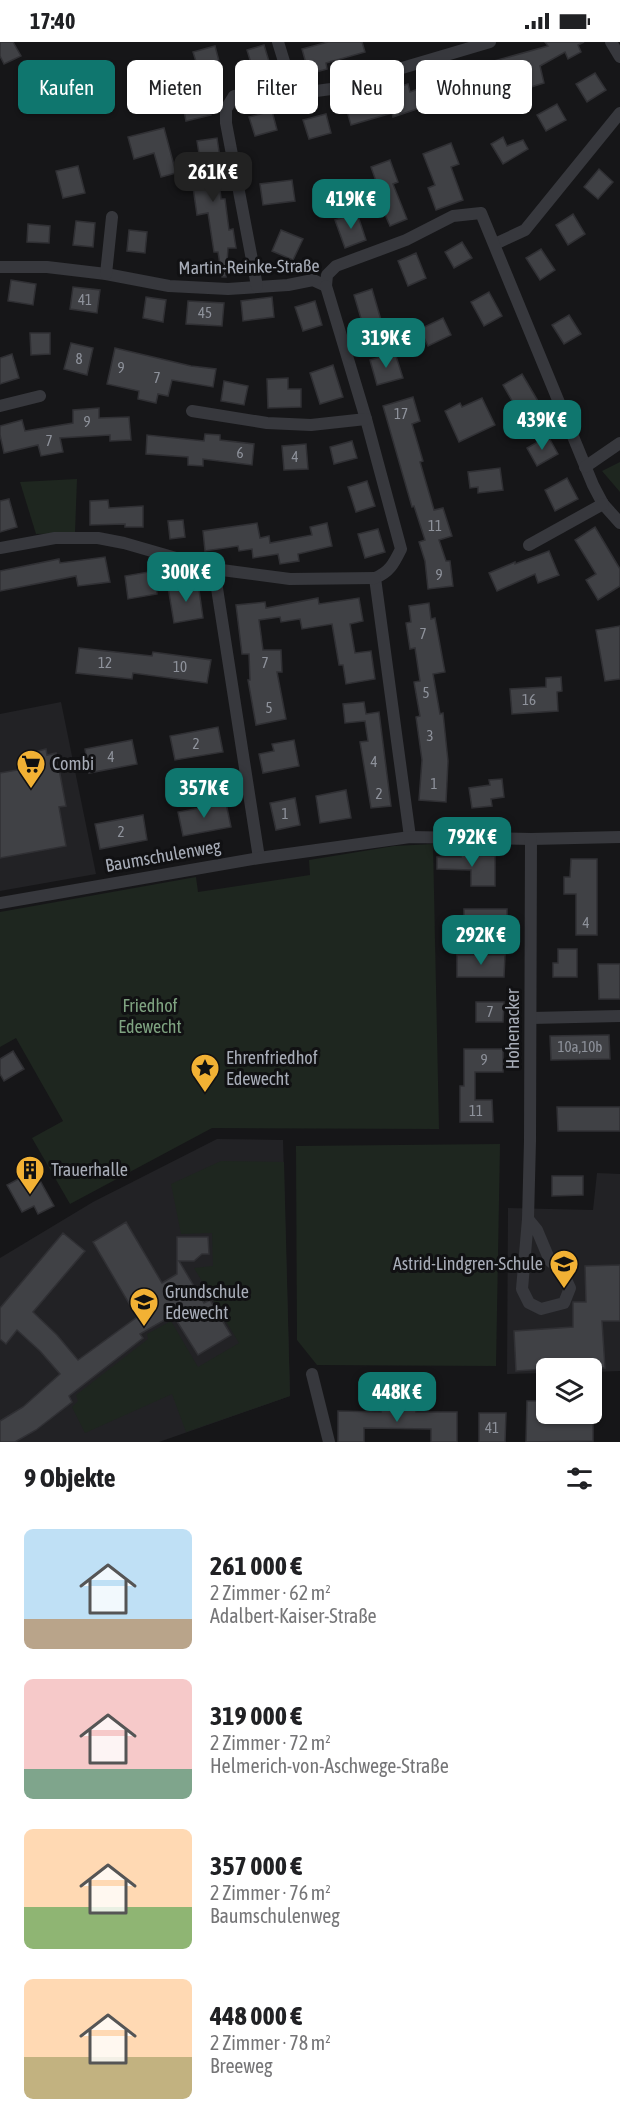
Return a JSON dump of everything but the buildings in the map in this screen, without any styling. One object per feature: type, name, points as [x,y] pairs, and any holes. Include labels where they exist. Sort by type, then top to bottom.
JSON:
[{"type":"street","points":[[278,42],[284,60]]},
{"type":"street","points":[[318,91],[331,89],[490,42]]},
{"type":"street","points":[[611,42],[620,57]]},
{"type":"street","points":[[235,96],[225,109],[226,123],[257,286]]},
{"type":"street","points":[[620,113],[525,230],[495,244],[585,467],[603,504],[620,523]]},
{"type":"street","name":"Martin-Reinke-Straße","points":[[0,267],[47,267],[106,274],[169,286],[228,289],[288,285],[313,280],[326,286],[327,274],[336,266],[380,251],[453,216],[481,213],[495,244]]},
{"type":"street","points":[[106,274],[112,217]]},
{"type":"street","points":[[0,548],[55,538],[98,538],[124,543],[214,569],[290,579],[375,578],[385,574],[394,565],[400,549],[366,419],[326,286]]},
{"type":"street","points":[[0,406],[40,396]]},
{"type":"street","points":[[192,411],[267,423],[311,425],[366,419]]},
{"type":"street","points":[[585,467],[620,443]]},
{"type":"street","points":[[529,545],[603,504]]},
{"type":"street","points":[[214,569],[259,858]]},
{"type":"street","points":[[375,578],[410,837]]},
{"type":"street","name":"Baumschulenweg","points":[[0,903],[259,858],[410,837],[531,839],[620,837]]},
{"type":"street","name":"Hohenacker","points":[[528,1220],[537,1230],[550,1261],[562,1272],[570,1288],[564,1304],[541,1309],[530,1303],[522,1289],[528,1220],[531,839]]},
{"type":"street","points":[[531,1018],[620,1016]]},
{"type":"street","points":[[312,1374],[329,1442]]},
{"type":"shaded area","points":[[61,702],[96,874],[0,891],[0,714]]},
{"type":"shaded area","name":"Grundschule Edewecht","points":[[217,1139],[283,1140],[290,1396],[159,1442],[0,1442],[0,1258],[93,1202]]},
{"type":"shaded area","name":"Astrid-Lindgren-Schule","points":[[597,1173],[620,1174],[620,1371],[602,1372],[602,1358],[536,1358],[536,1373],[507,1374],[508,1208],[593,1210]]},
{"type":"green space","points":[[620,462],[620,492],[602,471]]},
{"type":"green space","points":[[77,479],[75,533],[36,534],[20,482]]},
{"type":"green space","name":"Friedhof Edewecht","points":[[433,844],[439,1129],[212,1128],[70,1204],[32,1138],[63,1121],[16,1038],[0,1047],[0,912],[196,877],[198,892],[310,875],[309,860],[394,846]]},
{"type":"green space","points":[[500,1144],[496,1366],[317,1365],[297,1340],[296,1146]]},
{"type":"green space","points":[[221,1161],[284,1162],[290,1396],[186,1432],[172,1394],[85,1433],[72,1407],[78,1401],[76,1395],[148,1339],[147,1334],[171,1321],[198,1367],[239,1343],[194,1268],[213,1266],[212,1233],[181,1234],[171,1184]]},
{"type":"place","name":"Combi","points":[[31,790]]},
{"type":"place","name":"Ehrenfriedhof Edewecht","points":[[205,1094]]},
{"type":"place","name":"Trauerhalle","points":[[30,1196]]},
{"type":"place","name":"Astrid-Lindgren-Schule","points":[[564,1290]]},
{"type":"place","name":"Grundschule Edewecht","points":[[144,1328]]}]
